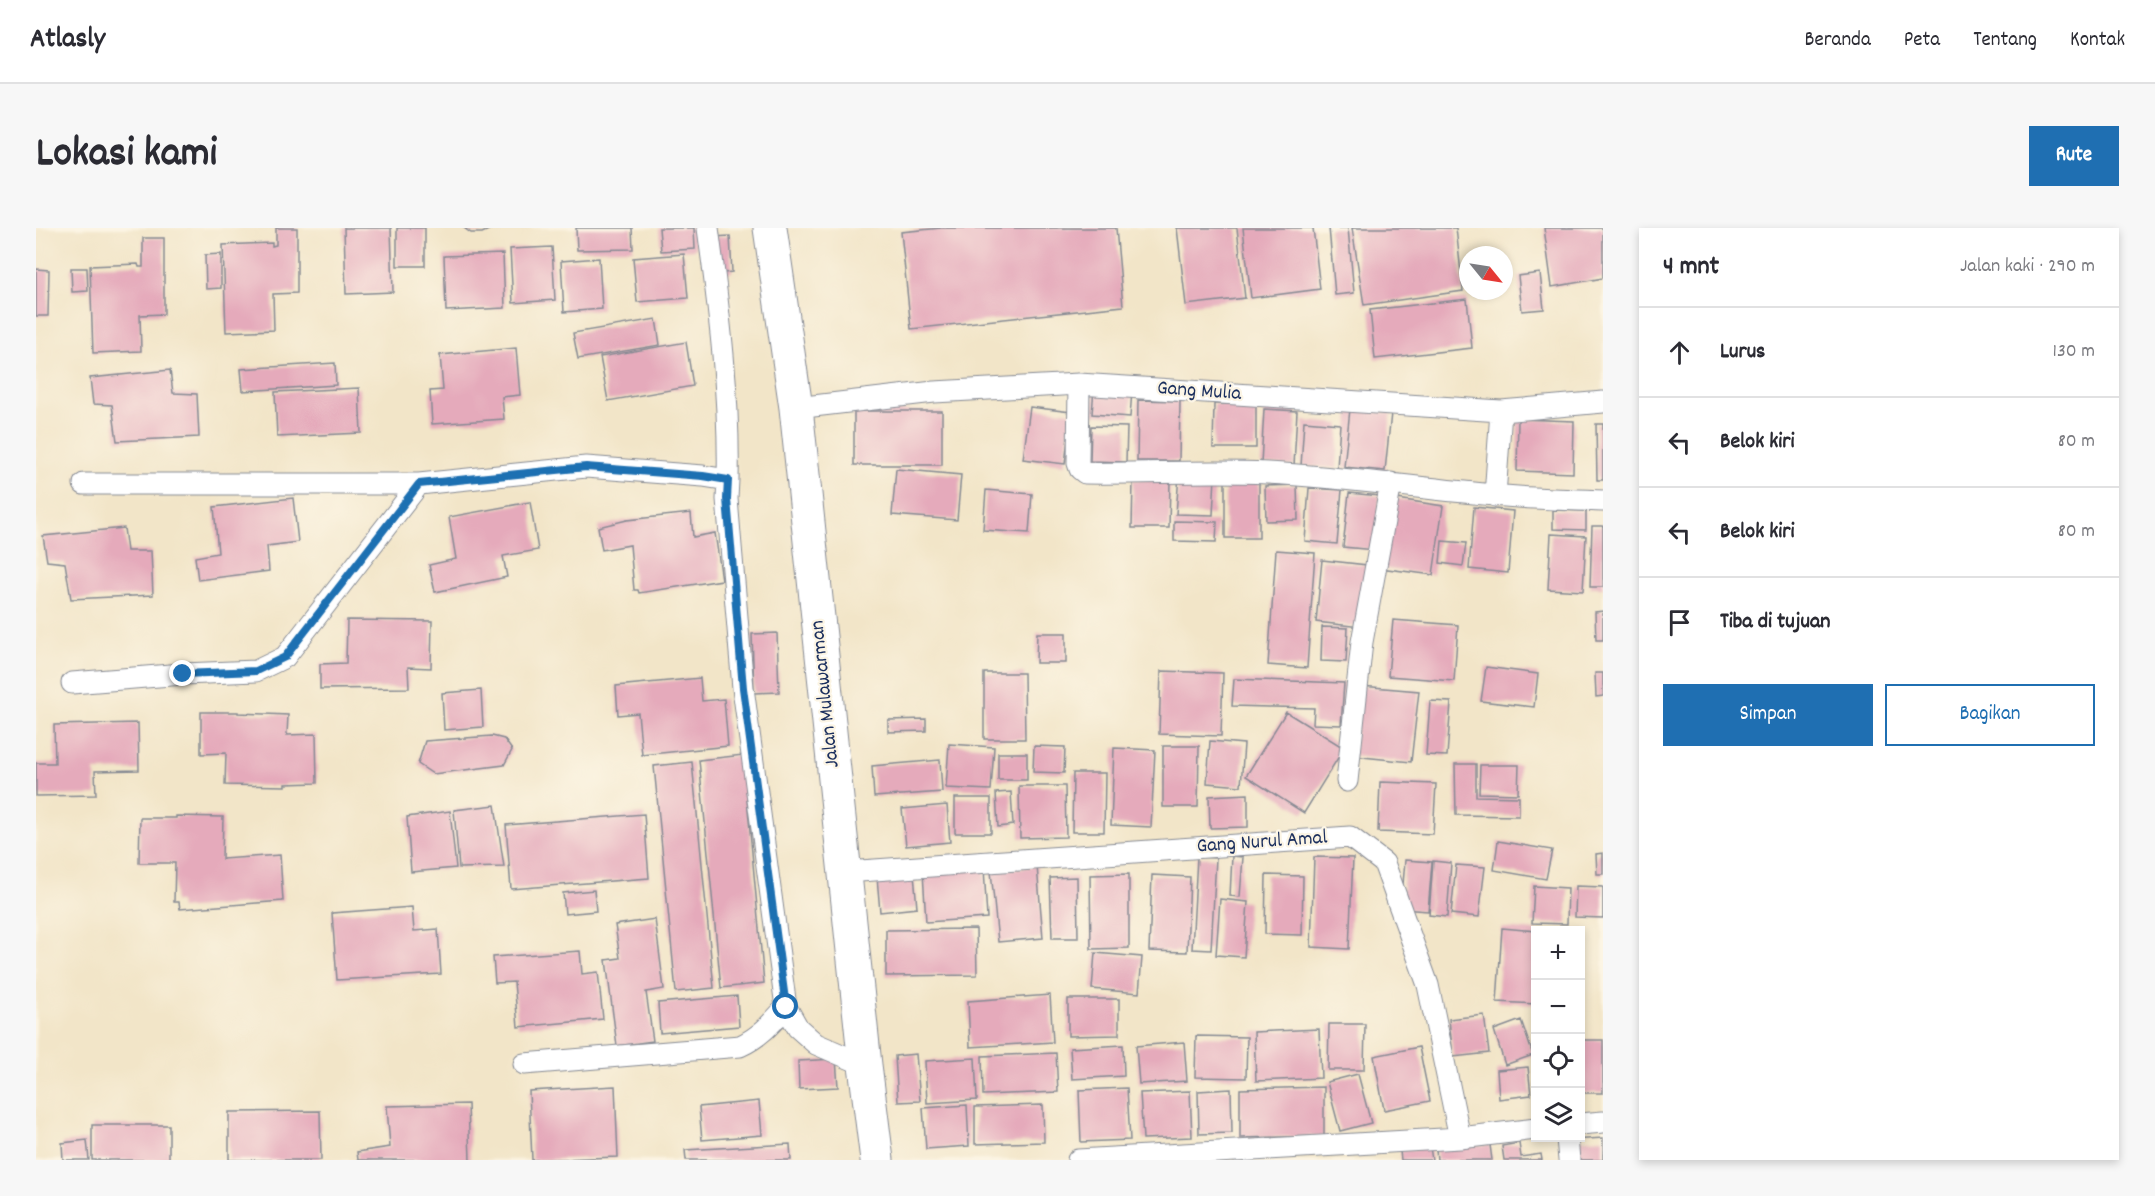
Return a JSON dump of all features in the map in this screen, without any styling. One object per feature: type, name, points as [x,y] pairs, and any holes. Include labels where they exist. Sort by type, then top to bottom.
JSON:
[{"type":"highway","name":"Jalan Mulawarman","points":[[770,228],[796,408],[877,1160]]},
{"type":"street","points":[[708,228],[716,285],[728,452],[727,499],[743,688],[786,1007],[798,1028],[816,1044],[865,1065]]},
{"type":"street","points":[[1078,384],[1078,463],[1080,469],[1085,473],[1225,471],[1391,483],[1495,496],[1603,501]]},
{"type":"street","name":"Gang Mulia","points":[[796,408],[934,392],[1078,384],[1502,411],[1603,402]]},
{"type":"street","points":[[1495,496],[1502,411]]},
{"type":"street","points":[[84,484],[419,484],[586,467],[728,480]]},
{"type":"street","points":[[1347,781],[1362,642],[1391,483]]},
{"type":"street","points":[[72,683],[256,671],[285,657],[419,484]]},
{"type":"street","name":"Gang Nurul Amal","points":[[846,872],[1350,837],[1384,863],[1428,985],[1460,1138]]},
{"type":"street","points":[[524,1064],[740,1046],[763,1033],[786,1007]]},
{"type":"street","points":[[1585,1124],[1603,1122]]},
{"type":"street","points":[[1078,1160],[1460,1138],[1531,1130]]},
{"type":"street","points":[[1567,1142],[1569,1160]]},
{"type":"building","points":[[276,228],[297,228],[297,293],[273,294],[274,330],[226,332],[223,245],[272,243],[272,246],[276,245]]},
{"type":"building","points":[[344,228],[391,228],[393,292],[346,294]]},
{"type":"building","points":[[397,228],[425,228],[425,266],[397,266]]},
{"type":"building","points":[[464,228],[493,228],[482,233],[471,233]]},
{"type":"building","points":[[576,228],[632,228],[633,249],[577,250]]},
{"type":"building","points":[[659,228],[694,228],[695,249],[661,251]]},
{"type":"building","points":[[941,228],[1116,228],[1123,306],[911,329],[901,232]]},
{"type":"building","points":[[1177,228],[1237,228],[1245,298],[1186,305]]},
{"type":"building","points":[[1243,228],[1313,228],[1320,289],[1251,298]]},
{"type":"building","points":[[1329,228],[1348,228],[1354,293],[1335,295]]},
{"type":"building","points":[[1352,228],[1456,228],[1459,292],[1364,305]]},
{"type":"building","points":[[1544,228],[1603,228],[1603,278],[1552,287]]},
{"type":"building","points":[[730,236],[732,272],[715,274],[713,237]]},
{"type":"building","points":[[143,238],[164,238],[164,314],[140,315],[141,351],[93,353],[90,266],[138,264],[139,267],[143,267]]},
{"type":"building","points":[[552,247],[555,300],[513,303],[510,249]]},
{"type":"building","points":[[221,254],[221,288],[206,289],[205,255]]},
{"type":"building","points":[[503,254],[505,308],[446,311],[444,256]]},
{"type":"building","points":[[684,254],[688,298],[637,302],[633,258]]},
{"type":"building","points":[[599,258],[602,309],[564,312],[561,261]]},
{"type":"building","points":[[71,268],[87,268],[88,291],[72,292]]},
{"type":"building","points":[[36,269],[49,270],[48,316],[36,316]]},
{"type":"building","points":[[1540,273],[1544,309],[1522,311],[1518,276]]},
{"type":"building","points":[[1467,300],[1472,348],[1375,359],[1370,310]]},
{"type":"building","points":[[656,319],[660,345],[578,359],[573,333]]},
{"type":"building","points":[[686,342],[693,386],[608,401],[600,357]]},
{"type":"building","points":[[516,348],[520,395],[502,397],[504,419],[432,424],[430,391],[443,390],[440,355]]},
{"type":"building","points":[[335,363],[336,385],[243,391],[241,369]]},
{"type":"building","points":[[170,370],[173,393],[197,394],[199,437],[117,441],[112,405],[93,404],[90,378]]},
{"type":"building","points":[[359,388],[361,433],[277,437],[275,392]]},
{"type":"building","points":[[1094,388],[1132,391],[1130,417],[1092,414]]},
{"type":"building","points":[[1138,400],[1180,401],[1179,461],[1137,461]]},
{"type":"building","points":[[1214,404],[1256,404],[1256,448],[1213,448]]},
{"type":"building","points":[[1030,407],[1071,412],[1065,464],[1023,459]]},
{"type":"building","points":[[1264,409],[1297,411],[1294,466],[1261,464]]},
{"type":"building","points":[[1350,409],[1391,413],[1385,471],[1344,467]]},
{"type":"building","points":[[854,411],[942,411],[942,465],[854,465]]},
{"type":"building","points":[[1518,419],[1574,421],[1573,473],[1517,471]]},
{"type":"building","points":[[1304,421],[1340,424],[1337,468],[1301,466]]},
{"type":"building","points":[[1596,424],[1603,424],[1603,480],[1597,480]]},
{"type":"building","points":[[1091,426],[1127,427],[1126,462],[1090,461]]},
{"type":"building","points":[[896,469],[961,475],[957,520],[892,515]]},
{"type":"building","points":[[1179,475],[1215,477],[1213,515],[1176,514]]},
{"type":"building","points":[[1225,475],[1259,475],[1259,538],[1225,538]]},
{"type":"building","points":[[1133,480],[1170,480],[1169,528],[1132,528]]},
{"type":"building","points":[[1297,485],[1298,520],[1266,521],[1265,486]]},
{"type":"building","points":[[1309,488],[1342,490],[1337,544],[1305,541]]},
{"type":"building","points":[[986,490],[1032,494],[1029,533],[983,530]]},
{"type":"building","points":[[1349,493],[1380,496],[1375,550],[1343,547]]},
{"type":"building","points":[[293,498],[298,542],[267,546],[269,571],[198,580],[195,557],[218,553],[214,507]]},
{"type":"building","points":[[1391,498],[1443,506],[1433,575],[1380,568]]},
{"type":"building","points":[[530,502],[538,550],[503,556],[507,577],[435,592],[429,565],[456,559],[449,517]]},
{"type":"building","points":[[1474,507],[1513,511],[1508,573],[1469,569]]},
{"type":"building","points":[[1553,510],[1586,511],[1586,530],[1553,529]]},
{"type":"building","points":[[691,513],[693,537],[715,533],[722,580],[639,593],[638,590],[634,590],[630,545],[602,550],[598,527],[627,520]]},
{"type":"building","points":[[1174,521],[1217,522],[1216,542],[1174,541]]},
{"type":"building","points":[[1592,526],[1603,526],[1603,587],[1590,587]]},
{"type":"building","points":[[124,528],[127,551],[151,551],[153,595],[71,599],[65,563],[47,561],[43,536]]},
{"type":"building","points":[[1551,534],[1586,536],[1583,591],[1548,589]]},
{"type":"building","points":[[1442,541],[1466,543],[1463,566],[1440,563]]},
{"type":"building","points":[[1276,550],[1315,553],[1307,668],[1268,665]]},
{"type":"building","points":[[1322,560],[1367,565],[1361,627],[1316,622]]},
{"type":"building","points":[[1603,611],[1603,640],[1596,640],[1595,612]]},
{"type":"building","points":[[347,620],[432,621],[431,668],[408,667],[409,688],[320,689],[320,664],[346,663]]},
{"type":"building","points":[[1393,620],[1458,625],[1454,681],[1388,676]]},
{"type":"building","points":[[1322,627],[1348,628],[1346,662],[1321,661]]},
{"type":"building","points":[[777,633],[779,692],[754,693],[752,634]]},
{"type":"building","points":[[1037,633],[1066,633],[1066,663],[1036,663]]},
{"type":"building","points":[[1486,667],[1538,674],[1534,707],[1481,701]]},
{"type":"building","points":[[1161,671],[1223,673],[1221,736],[1159,734]]},
{"type":"building","points":[[984,673],[1024,673],[1025,739],[984,739]]},
{"type":"building","points":[[1595,673],[1603,673],[1603,696],[1596,697]]},
{"type":"building","points":[[700,678],[702,701],[724,699],[728,746],[642,755],[638,713],[618,715],[616,686]]},
{"type":"building","points":[[1234,679],[1344,683],[1341,725],[1313,724],[1314,708],[1232,706]]},
{"type":"building","points":[[1361,686],[1419,691],[1411,762],[1353,756]]},
{"type":"building","points":[[481,690],[483,727],[444,730],[442,693]]},
{"type":"building","points":[[1430,701],[1451,702],[1447,756],[1426,755]]},
{"type":"building","points":[[201,712],[288,715],[287,735],[316,734],[317,783],[285,784],[285,786],[225,785],[226,753],[201,754]]},
{"type":"building","points":[[1286,712],[1344,748],[1304,813],[1246,776]]},
{"type":"building","points":[[926,719],[926,731],[888,732],[888,720]]},
{"type":"building","points":[[138,723],[139,770],[95,771],[96,795],[36,796],[36,763],[55,763],[54,725]]},
{"type":"building","points":[[492,736],[504,739],[512,750],[504,765],[433,774],[418,764],[425,741]]},
{"type":"building","points":[[1210,741],[1244,744],[1241,786],[1207,783]]},
{"type":"building","points":[[949,744],[994,747],[991,790],[946,788]]},
{"type":"building","points":[[1034,746],[1065,747],[1064,773],[1033,772]]},
{"type":"building","points":[[1163,746],[1199,746],[1198,807],[1163,807]]},
{"type":"building","points":[[1114,748],[1155,750],[1151,827],[1111,825]]},
{"type":"building","points":[[998,753],[1027,753],[1027,780],[998,780]]},
{"type":"building","points":[[743,755],[764,983],[721,988],[699,760]]},
{"type":"building","points":[[940,760],[942,792],[874,797],[872,766]]},
{"type":"building","points":[[692,762],[714,988],[676,992],[654,766]]},
{"type":"building","points":[[1455,764],[1476,764],[1476,796],[1519,797],[1519,816],[1456,815]]},
{"type":"building","points":[[1480,765],[1519,765],[1518,794],[1479,793]]},
{"type":"building","points":[[1073,773],[1105,773],[1104,832],[1072,832]]},
{"type":"building","points":[[1380,782],[1436,784],[1433,834],[1378,832]]},
{"type":"building","points":[[1019,786],[1065,786],[1066,837],[1020,838]]},
{"type":"building","points":[[1011,792],[1013,825],[998,827],[996,793]]},
{"type":"building","points":[[1248,794],[1248,827],[1210,828],[1209,796]]},
{"type":"building","points":[[955,798],[991,798],[991,833],[955,833]]},
{"type":"building","points":[[495,805],[504,867],[459,868],[454,810]]},
{"type":"building","points":[[947,805],[950,842],[906,846],[902,809]]},
{"type":"building","points":[[450,811],[456,868],[411,872],[407,817]]},
{"type":"building","points":[[644,814],[649,878],[511,889],[506,825]]},
{"type":"building","points":[[176,816],[223,817],[222,859],[280,855],[283,901],[180,909],[179,902],[174,902],[175,863],[139,863],[140,818],[176,818]]},
{"type":"building","points":[[1498,841],[1552,850],[1546,879],[1494,870]]},
{"type":"building","points":[[1603,853],[1603,874],[1597,874],[1596,854]]},
{"type":"building","points":[[1232,856],[1243,857],[1240,897],[1230,896]]},
{"type":"building","points":[[1197,857],[1216,858],[1211,950],[1192,949]]},
{"type":"building","points":[[1314,857],[1353,858],[1349,949],[1311,947]]},
{"type":"building","points":[[1405,860],[1432,862],[1428,911],[1401,909]]},
{"type":"building","points":[[1433,861],[1451,863],[1447,917],[1429,915]]},
{"type":"building","points":[[1456,865],[1485,867],[1479,917],[1451,914]]},
{"type":"building","points":[[1037,866],[1043,938],[998,942],[991,871]]},
{"type":"building","points":[[984,868],[987,918],[926,922],[923,872]]},
{"type":"building","points":[[914,874],[917,908],[880,912],[877,877]]},
{"type":"building","points":[[1129,874],[1129,948],[1091,949],[1090,875]]},
{"type":"building","points":[[1152,875],[1190,877],[1187,952],[1149,951]]},
{"type":"building","points":[[1266,875],[1303,876],[1302,935],[1265,934]]},
{"type":"building","points":[[1077,877],[1078,938],[1052,938],[1050,878]]},
{"type":"building","points":[[1534,886],[1568,888],[1567,924],[1532,923]]},
{"type":"building","points":[[1576,886],[1603,887],[1603,918],[1575,917]]},
{"type":"building","points":[[594,890],[596,911],[565,914],[563,893]]},
{"type":"building","points":[[1220,899],[1248,902],[1244,957],[1216,955]]},
{"type":"building","points":[[412,907],[414,931],[438,929],[441,974],[337,980],[332,913]]},
{"type":"building","points":[[655,919],[664,989],[646,992],[653,1041],[617,1046],[606,960],[620,958],[615,925]]},
{"type":"building","points":[[1502,928],[1531,931],[1531,1004],[1497,1002]]},
{"type":"building","points":[[976,929],[977,975],[886,976],[886,930]]},
{"type":"building","points":[[580,951],[582,974],[598,972],[603,1019],[518,1027],[514,982],[495,983],[493,957]]},
{"type":"building","points":[[1095,953],[1142,957],[1139,993],[1092,989]]},
{"type":"building","points":[[1050,995],[1053,1042],[970,1047],[968,1001]]},
{"type":"building","points":[[737,996],[739,1026],[660,1033],[658,1003]]},
{"type":"building","points":[[1068,999],[1119,999],[1119,1035],[1068,1036]]},
{"type":"building","points":[[1484,1015],[1489,1053],[1453,1057],[1449,1019]]},
{"type":"building","points":[[1521,1020],[1531,1056],[1505,1065],[1494,1030]]},
{"type":"building","points":[[1329,1024],[1365,1024],[1364,1070],[1328,1070]]},
{"type":"building","points":[[1319,1029],[1321,1078],[1256,1081],[1254,1032]]},
{"type":"building","points":[[1196,1036],[1247,1037],[1246,1078],[1195,1077]]},
{"type":"building","points":[[1585,1040],[1603,1040],[1603,1093],[1585,1093]]},
{"type":"building","points":[[1184,1042],[1187,1081],[1139,1084],[1136,1046]]},
{"type":"building","points":[[1123,1045],[1124,1076],[1072,1079],[1070,1048]]},
{"type":"building","points":[[1419,1047],[1430,1101],[1384,1110],[1374,1056]]},
{"type":"building","points":[[1056,1053],[1058,1092],[983,1095],[982,1056]]},
{"type":"building","points":[[916,1054],[920,1101],[898,1102],[895,1056]]},
{"type":"building","points":[[975,1058],[977,1100],[927,1103],[925,1061]]},
{"type":"building","points":[[836,1059],[838,1087],[799,1089],[798,1061]]},
{"type":"building","points":[[1528,1067],[1531,1095],[1499,1099],[1497,1070]]},
{"type":"building","points":[[1358,1074],[1371,1123],[1340,1131],[1327,1082]]},
{"type":"building","points":[[615,1086],[618,1157],[532,1160],[529,1091]]},
{"type":"building","points":[[1324,1087],[1324,1136],[1240,1138],[1240,1089]]},
{"type":"building","points":[[1127,1088],[1130,1140],[1081,1142],[1079,1090]]},
{"type":"building","points":[[1231,1089],[1232,1133],[1199,1134],[1198,1091]]},
{"type":"building","points":[[1190,1091],[1192,1137],[1143,1139],[1140,1093]]},
{"type":"building","points":[[759,1101],[762,1135],[702,1140],[699,1107]]},
{"type":"building","points":[[468,1104],[470,1160],[358,1160],[357,1152],[390,1147],[387,1106]]},
{"type":"building","points":[[967,1105],[969,1146],[926,1149],[923,1108]]},
{"type":"building","points":[[1043,1105],[1044,1142],[975,1144],[975,1107]]},
{"type":"building","points":[[320,1111],[321,1160],[229,1160],[229,1112]]},
{"type":"building","points":[[92,1125],[169,1125],[169,1160],[92,1160]]},
{"type":"building","points":[[1603,1138],[1603,1160],[1574,1160],[1572,1142],[1585,1142],[1585,1139]]},
{"type":"building","points":[[87,1140],[89,1160],[63,1160],[62,1143]]},
{"type":"building","points":[[1519,1143],[1521,1157],[1541,1154],[1542,1160],[1504,1160],[1502,1146]]},
{"type":"building","points":[[790,1144],[791,1160],[686,1160],[685,1150]]},
{"type":"building","points":[[1490,1145],[1492,1160],[1437,1160],[1436,1149]]},
{"type":"building","points":[[1430,1147],[1432,1160],[1401,1160],[1400,1151]]},
{"type":"route","points":[[183,674],[256,671],[285,657],[326,601],[419,484],[586,467],[728,480],[727,499],[743,688],[786,1007]]}]
